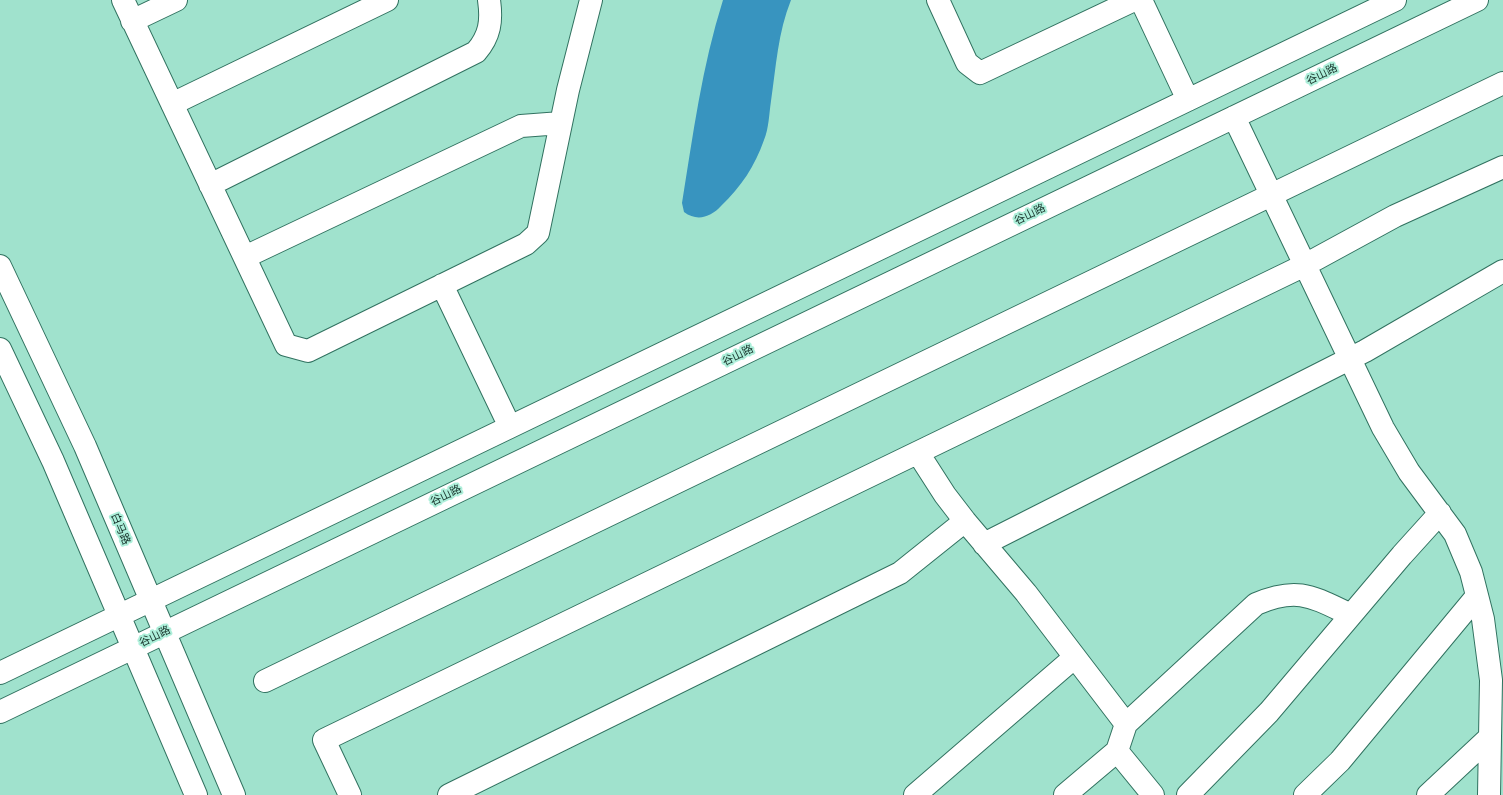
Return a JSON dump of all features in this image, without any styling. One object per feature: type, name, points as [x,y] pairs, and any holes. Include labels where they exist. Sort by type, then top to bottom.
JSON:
[{"type":"street","points":[[123,0],[286,345],[308,351],[526,244],[538,233],[561,123],[591,0]]},
{"type":"street","points":[[132,21],[176,0]]},
{"type":"street","points":[[172,104],[387,0]]},
{"type":"street","points":[[210,185],[476,52],[488,35],[491,26],[489,0]]},
{"type":"street","points":[[938,0],[967,63],[980,73],[1134,0]]},
{"type":"street","points":[[1141,0],[1188,100]]},
{"type":"street","points":[[0,673],[1395,0]]},
{"type":"street","name":"谷山路","points":[[0,712],[1477,0]]},
{"type":"street","points":[[265,681],[1503,83]]},
{"type":"street","points":[[1234,117],[1395,450],[1409,472],[1440,512],[1466,557],[1483,619],[1490,665],[1489,795]]},
{"type":"street","points":[[244,257],[522,126],[561,123]]},
{"type":"street","points":[[350,795],[324,740],[1305,265],[1395,216],[1503,167]]},
{"type":"street","name":"白马路","points":[[0,266],[85,446],[234,795]]},
{"type":"street","points":[[984,544],[1350,358],[1503,271]]},
{"type":"street","points":[[442,286],[510,426]]},
{"type":"street","points":[[0,349],[53,461],[196,795]]},
{"type":"street","points":[[918,453],[945,495],[1026,593],[1126,724]]},
{"type":"street","points":[[1188,795],[1269,712],[1440,512]]},
{"type":"street","points":[[449,795],[900,573],[965,521]]},
{"type":"street","points":[[1065,795],[1117,751],[1126,724],[1256,604],[1279,596],[1310,596],[1351,615]]},
{"type":"street","points":[[1305,795],[1340,761],[1477,596]]},
{"type":"street","points":[[915,795],[1075,657]]},
{"type":"street","points":[[1428,795],[1490,737]]},
{"type":"street","points":[[1117,751],[1153,795]]},
{"type":"water","points":[[723,0],[791,0],[780,37],[768,126],[756,159],[741,184],[717,210],[704,217],[694,217],[684,212],[682,203],[694,126],[709,50]]}]
